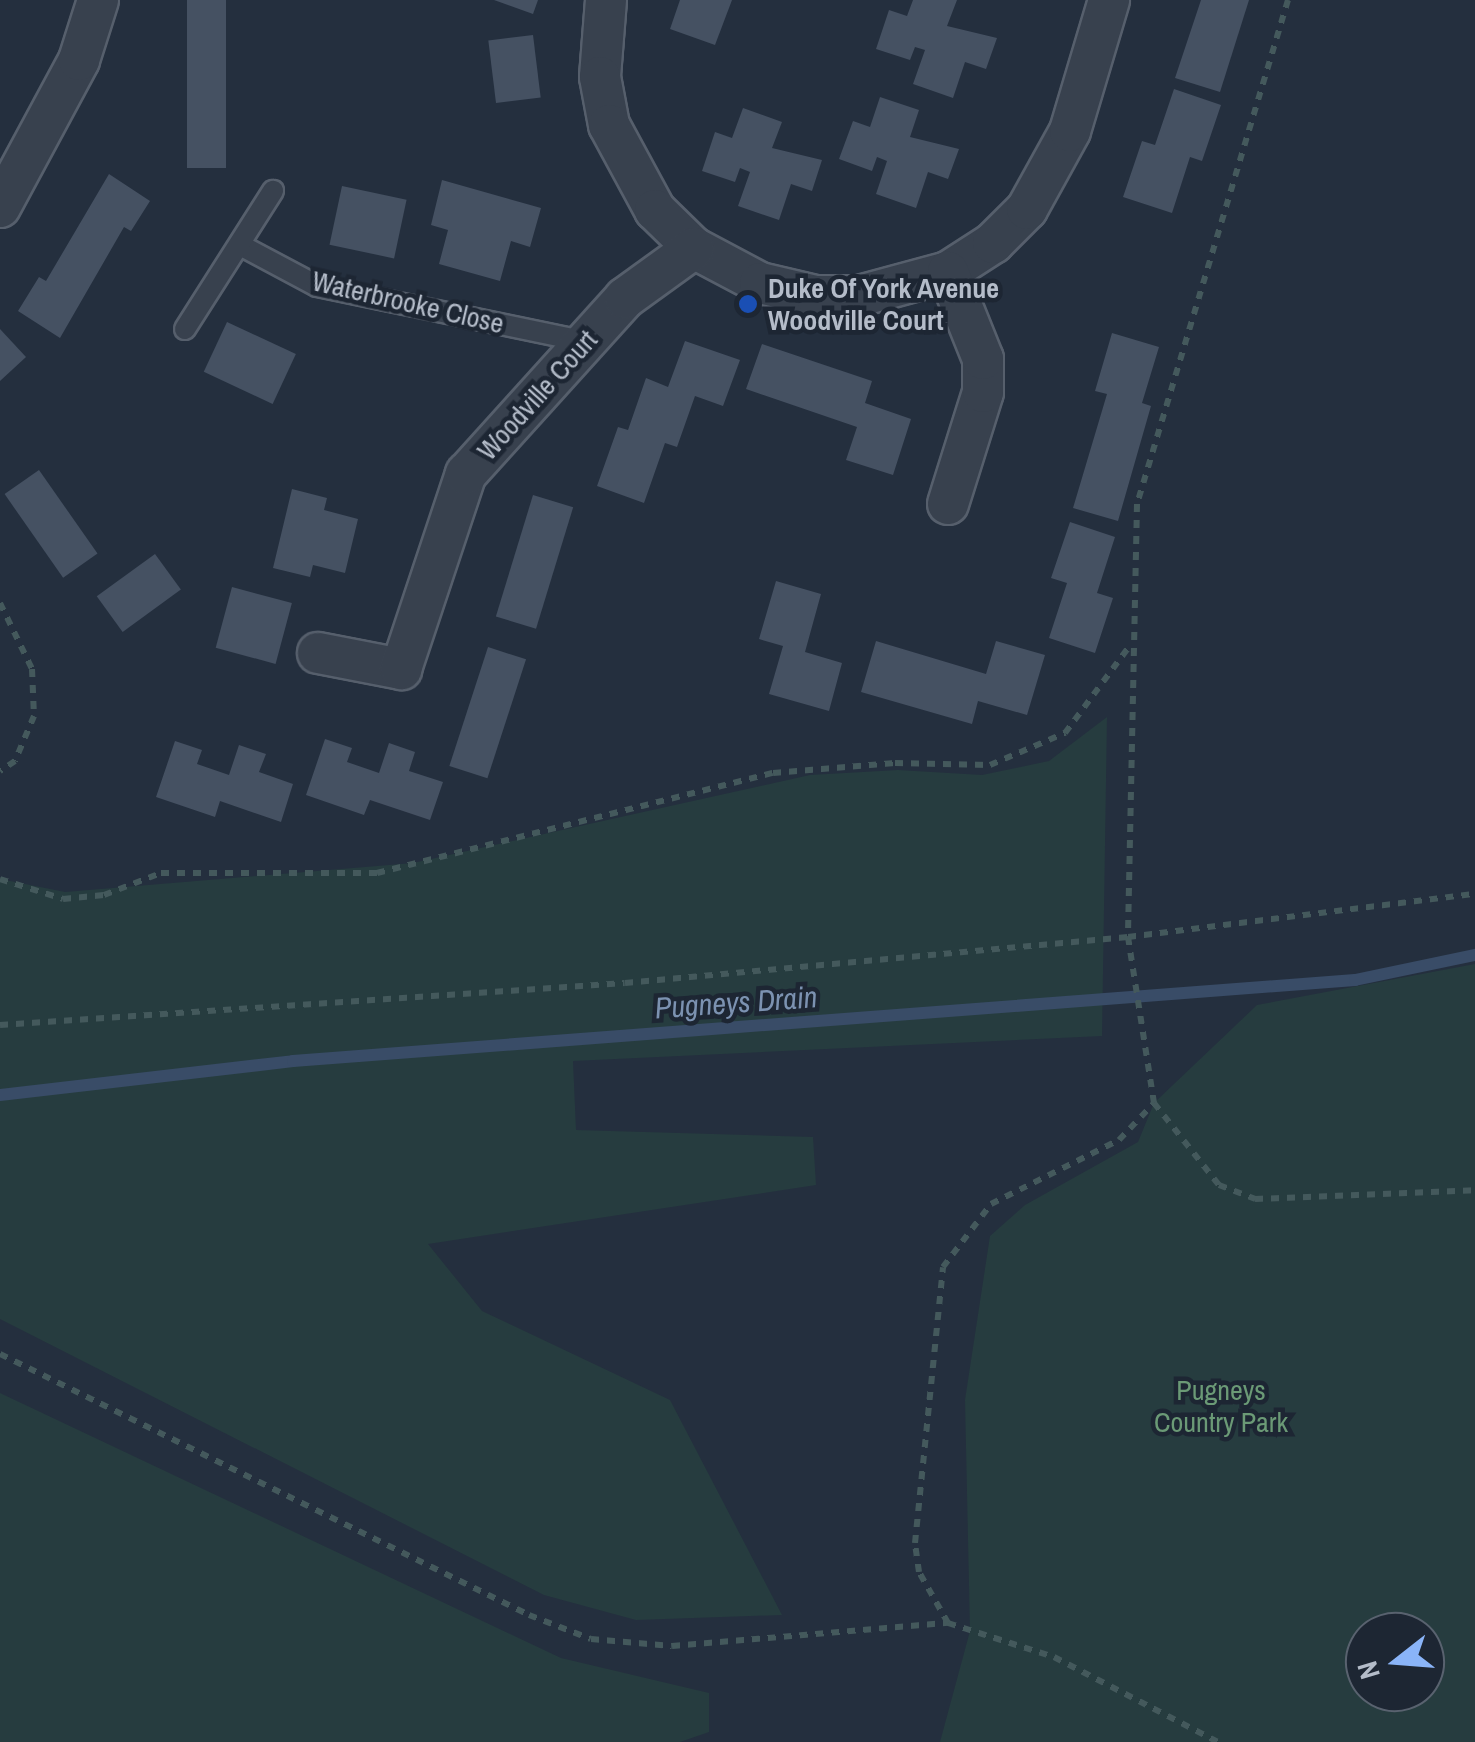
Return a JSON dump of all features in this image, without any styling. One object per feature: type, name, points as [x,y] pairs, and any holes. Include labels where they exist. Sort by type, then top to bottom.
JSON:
[{"type":"street","points":[[0,207],[79,60],[98,0]]},
{"type":"street","points":[[606,0],[600,77],[609,124],[627,168],[655,210],[694,248],[760,283],[816,296],[904,288],[948,272],[992,243],[1052,172],[1109,0]]},
{"type":"street","name":"Woodville Court","points":[[318,653],[402,669],[466,474],[583,341],[635,289],[694,248]]},
{"type":"street","points":[[948,272],[983,359],[983,392],[948,504]]},
{"type":"lane","points":[[186,329],[273,191]]},
{"type":"lane","name":"Waterbrooke Close","points":[[240,245],[317,286],[583,341]]},
{"type":"path","points":[[1288,0],[1137,504],[1128,936],[1154,1103],[1220,1185],[1255,1199],[1475,1190]]},
{"type":"path","points":[[0,603],[32,669],[34,716],[15,761],[0,771]]},
{"type":"path","points":[[0,879],[63,899],[104,895],[161,873],[376,874],[772,773],[894,762],[990,766],[1065,733],[1132,643]]},
{"type":"path","points":[[0,1025],[624,983],[1128,936],[1475,894]]},
{"type":"path","points":[[948,1623],[919,1572],[915,1543],[943,1267],[991,1204],[1119,1140],[1154,1103]]},
{"type":"path","points":[[0,1354],[529,1615],[591,1639],[672,1646],[948,1623],[1054,1657],[1218,1742]]},
{"type":"green space","points":[[1107,717],[1102,1036],[573,1061],[576,1130],[813,1137],[816,1185],[428,1244],[482,1311],[670,1400],[782,1615],[636,1620],[544,1595],[0,1319],[0,879],[65,892],[413,863],[810,775],[898,770],[982,775],[1049,761]]},
{"type":"green space","name":"Pugneys Country Park","points":[[1475,964],[1475,1742],[940,1742],[970,1631],[965,1400],[990,1236],[1025,1205],[1138,1142],[1154,1103],[1257,1005]]},
{"type":"green space","points":[[0,1393],[561,1658],[709,1693],[709,1732],[680,1742],[0,1742]]},
{"type":"building","points":[[187,0],[226,0],[226,168],[187,168]]},
{"type":"building","points":[[494,0],[538,0],[533,14]]},
{"type":"building","points":[[680,0],[732,0],[715,45],[670,29]]},
{"type":"building","points":[[913,0],[957,0],[947,26],[997,38],[986,69],[965,62],[953,98],[913,84],[925,50],[915,47],[910,60],[876,49],[889,10],[907,16]]},
{"type":"building","points":[[1201,0],[1249,0],[1220,92],[1175,78]]},
{"type":"building","points":[[533,35],[541,98],[496,103],[488,40]]},
{"type":"building","points":[[1174,89],[1221,105],[1202,161],[1190,157],[1172,213],[1123,197],[1142,141],[1155,145]]},
{"type":"building","points":[[880,97],[919,110],[910,137],[959,149],[948,179],[928,172],[916,208],[876,194],[887,161],[877,157],[872,171],[839,159],[853,121],[870,127]]},
{"type":"building","points":[[743,108],[782,122],[772,148],[822,160],[812,191],[791,184],[779,220],[738,206],[750,172],[740,168],[735,182],[702,171],[715,132],[732,138]]},
{"type":"building","points":[[109,174],[150,201],[131,231],[124,227],[60,338],[18,311],[39,277],[46,281]]},
{"type":"building","points":[[442,180],[541,208],[530,247],[511,241],[500,281],[439,264],[448,230],[431,225]]},
{"type":"building","points":[[342,186],[407,200],[394,258],[330,245]]},
{"type":"building","points":[[227,322],[296,354],[273,404],[204,372]]},
{"type":"building","points":[[0,329],[26,357],[0,381]]},
{"type":"building","points":[[1112,333],[1159,347],[1142,403],[1151,406],[1118,521],[1073,508],[1107,394],[1095,391]]},
{"type":"building","points":[[685,341],[740,360],[723,406],[695,396],[677,447],[665,443],[644,503],[597,486],[618,427],[628,430],[646,378],[668,387]]},
{"type":"building","points":[[762,344],[872,381],[865,403],[911,419],[893,475],[846,460],[857,427],[746,389]]},
{"type":"building","points":[[39,470],[98,554],[63,578],[5,494]]},
{"type":"building","points":[[292,489],[327,498],[324,510],[358,519],[345,573],[313,565],[310,577],[273,568]]},
{"type":"building","points":[[533,495],[573,507],[536,629],[496,616]]},
{"type":"building","points":[[1070,522],[1115,537],[1097,593],[1113,598],[1095,653],[1049,638],[1067,583],[1051,578]]},
{"type":"building","points":[[155,554],[181,590],[123,632],[97,596]]},
{"type":"building","points":[[776,581],[821,594],[805,652],[842,663],[829,711],[769,694],[783,646],[759,639]]},
{"type":"building","points":[[232,587],[292,603],[276,664],[216,648]]},
{"type":"building","points":[[876,641],[986,674],[996,641],[1045,655],[1027,715],[978,701],[972,724],[861,692]]},
{"type":"building","points":[[488,647],[526,659],[487,778],[449,766]]},
{"type":"building","points":[[325,739],[352,748],[347,762],[379,773],[389,743],[415,752],[409,771],[443,782],[430,820],[370,800],[364,815],[306,795]]},
{"type":"building","points":[[175,741],[202,750],[197,764],[229,775],[239,745],[266,754],[259,772],[293,784],[281,822],[220,801],[215,817],[156,797]]},
{"type":"waterway","name":"Pugneys Drain","points":[[0,1095],[293,1061],[1355,980],[1475,955]]},
{"type":"place","name":"Duke Of York Avenue Woodville Court","points":[[748,304]]}]
